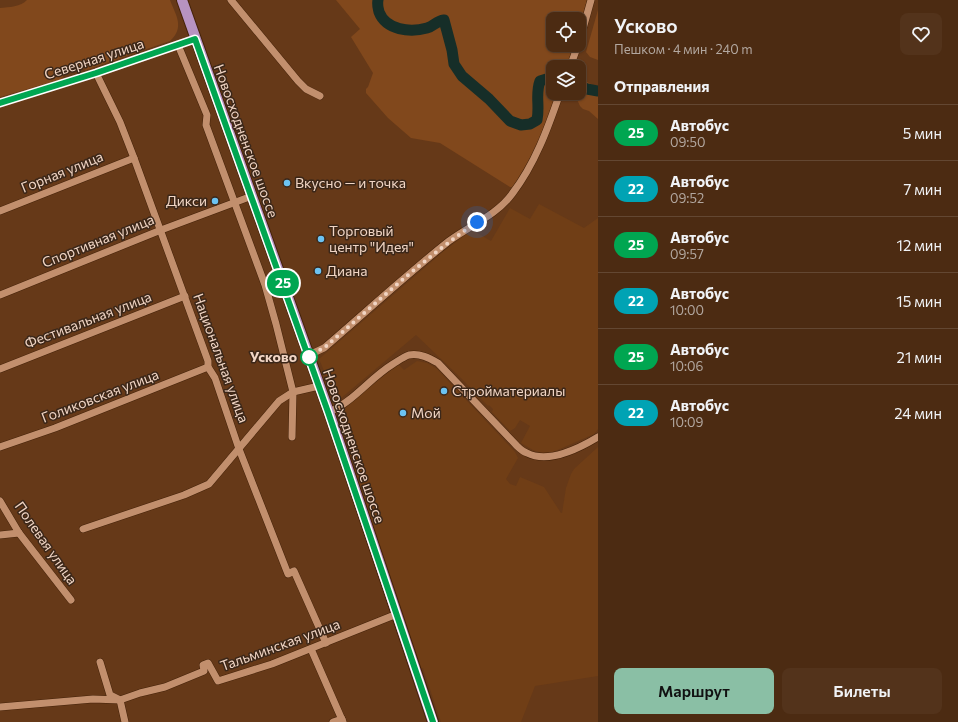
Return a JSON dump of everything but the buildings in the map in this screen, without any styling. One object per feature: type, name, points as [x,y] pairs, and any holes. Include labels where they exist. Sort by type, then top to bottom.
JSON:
[{"type":"main road","name":"Новосходненское шоссе","points":[[182,0],[309,355],[433,722]]},
{"type":"street","points":[[231,0],[298,82],[306,89],[320,96]]},
{"type":"street","points":[[586,18],[591,0]]},
{"type":"street","name":"Северная улица","points":[[0,103],[96,73],[195,39]]},
{"type":"street","points":[[178,45],[207,115],[206,125],[265,284],[292,392],[292,437]]},
{"type":"street","name":"Национальная улица","points":[[96,73],[120,122],[134,158],[185,296],[208,361],[208,367],[215,378],[239,449],[288,574],[294,571],[326,643]]},
{"type":"street","points":[[309,355],[324,348],[438,250],[491,213],[510,197],[532,162],[547,131],[558,100]]},
{"type":"street","name":"Горная улица","points":[[0,211],[134,158]]},
{"type":"street","name":"Спортивная улица","points":[[0,295],[161,230],[252,196]]},
{"type":"street","name":"Фестивальная улица","points":[[0,369],[185,296]]},
{"type":"street","points":[[328,412],[343,404],[387,367],[409,355],[419,355],[428,357],[438,363],[517,446],[528,454],[540,457],[554,456],[586,444],[598,437]]},
{"type":"street","name":"Голиковская улица","points":[[0,447],[55,428],[208,367]]},
{"type":"street","points":[[84,529],[184,495],[209,484],[279,401],[292,392],[319,386]]},
{"type":"street","name":"Полевая улица","points":[[0,501],[19,533],[71,600]]},
{"type":"street","points":[[0,535],[19,533]]},
{"type":"street","name":"Тальминская улица","points":[[120,700],[165,687],[204,671],[203,665],[208,664],[218,681],[272,664],[396,614]]},
{"type":"street","points":[[311,649],[342,720],[333,722]]},
{"type":"street","points":[[100,662],[110,695],[120,700]]},
{"type":"street","points":[[0,707],[93,700],[120,700]]},
{"type":"street","points":[[120,700],[125,722]]},
{"type":"shaded area","points":[[27,0],[170,0],[177,16],[178,26],[175,36],[170,41],[86,70],[82,68],[64,74],[62,79],[0,97],[0,8],[18,5]]},
{"type":"shaded area","points":[[336,0],[587,0],[584,12],[546,12],[546,52],[571,52],[569,60],[546,60],[546,100],[554,100],[536,148],[513,187],[510,187],[440,143],[411,138],[388,118],[366,93],[366,89],[373,73],[351,37],[360,29]]},
{"type":"shaded area","points":[[598,10],[598,60],[590,57],[586,52]]},
{"type":"shaded area","points":[[586,81],[598,88],[598,119],[589,111],[580,106],[577,100],[586,100]]},
{"type":"shaded area","points":[[539,204],[584,228],[598,218],[598,429],[594,434],[553,452],[542,453],[533,450],[521,443],[530,426],[520,420],[515,428],[510,431],[492,412],[493,409],[489,405],[488,406],[416,335],[340,399],[334,394],[319,359],[444,251],[472,230],[491,241],[510,208],[530,219]]},
{"type":"shaded area","points":[[417,361],[427,363],[437,369],[515,452],[518,458],[506,479],[510,484],[516,486],[520,477],[544,487],[561,513],[566,488],[571,474],[574,469],[598,447],[598,676],[535,686],[521,722],[441,722],[423,668],[421,668],[354,467],[357,466],[339,414],[370,386],[396,366],[399,365],[404,370]]},
{"type":"waterway","points":[[378,0],[379,12],[382,18],[387,23],[399,29],[420,29],[429,27],[439,21],[444,20],[454,64],[462,76],[489,99],[510,121],[521,125],[530,124],[537,120],[538,91],[540,81],[546,79]]},
{"type":"waterway","points":[[586,89],[598,91]]},
{"type":"bus line","name":"25","points":[[0,103],[96,73],[195,39],[302,335],[433,722]]},
{"type":"place","name":"Вкусно — и точка","points":[[287,183]]},
{"type":"place","name":"Дикси","points":[[215,201]]},
{"type":"place","name":"Торговый центр \"Идея\"","points":[[321,239]]},
{"type":"place","name":"Диана","points":[[318,271]]},
{"type":"place","name":"Усково","points":[[309,357]]},
{"type":"place","name":"Стройматериалы","points":[[444,391]]},
{"type":"place","name":"Мой","points":[[403,413]]},
{"type":"route","points":[[309,357],[309,355],[324,348],[450,240],[477,222]]}]
